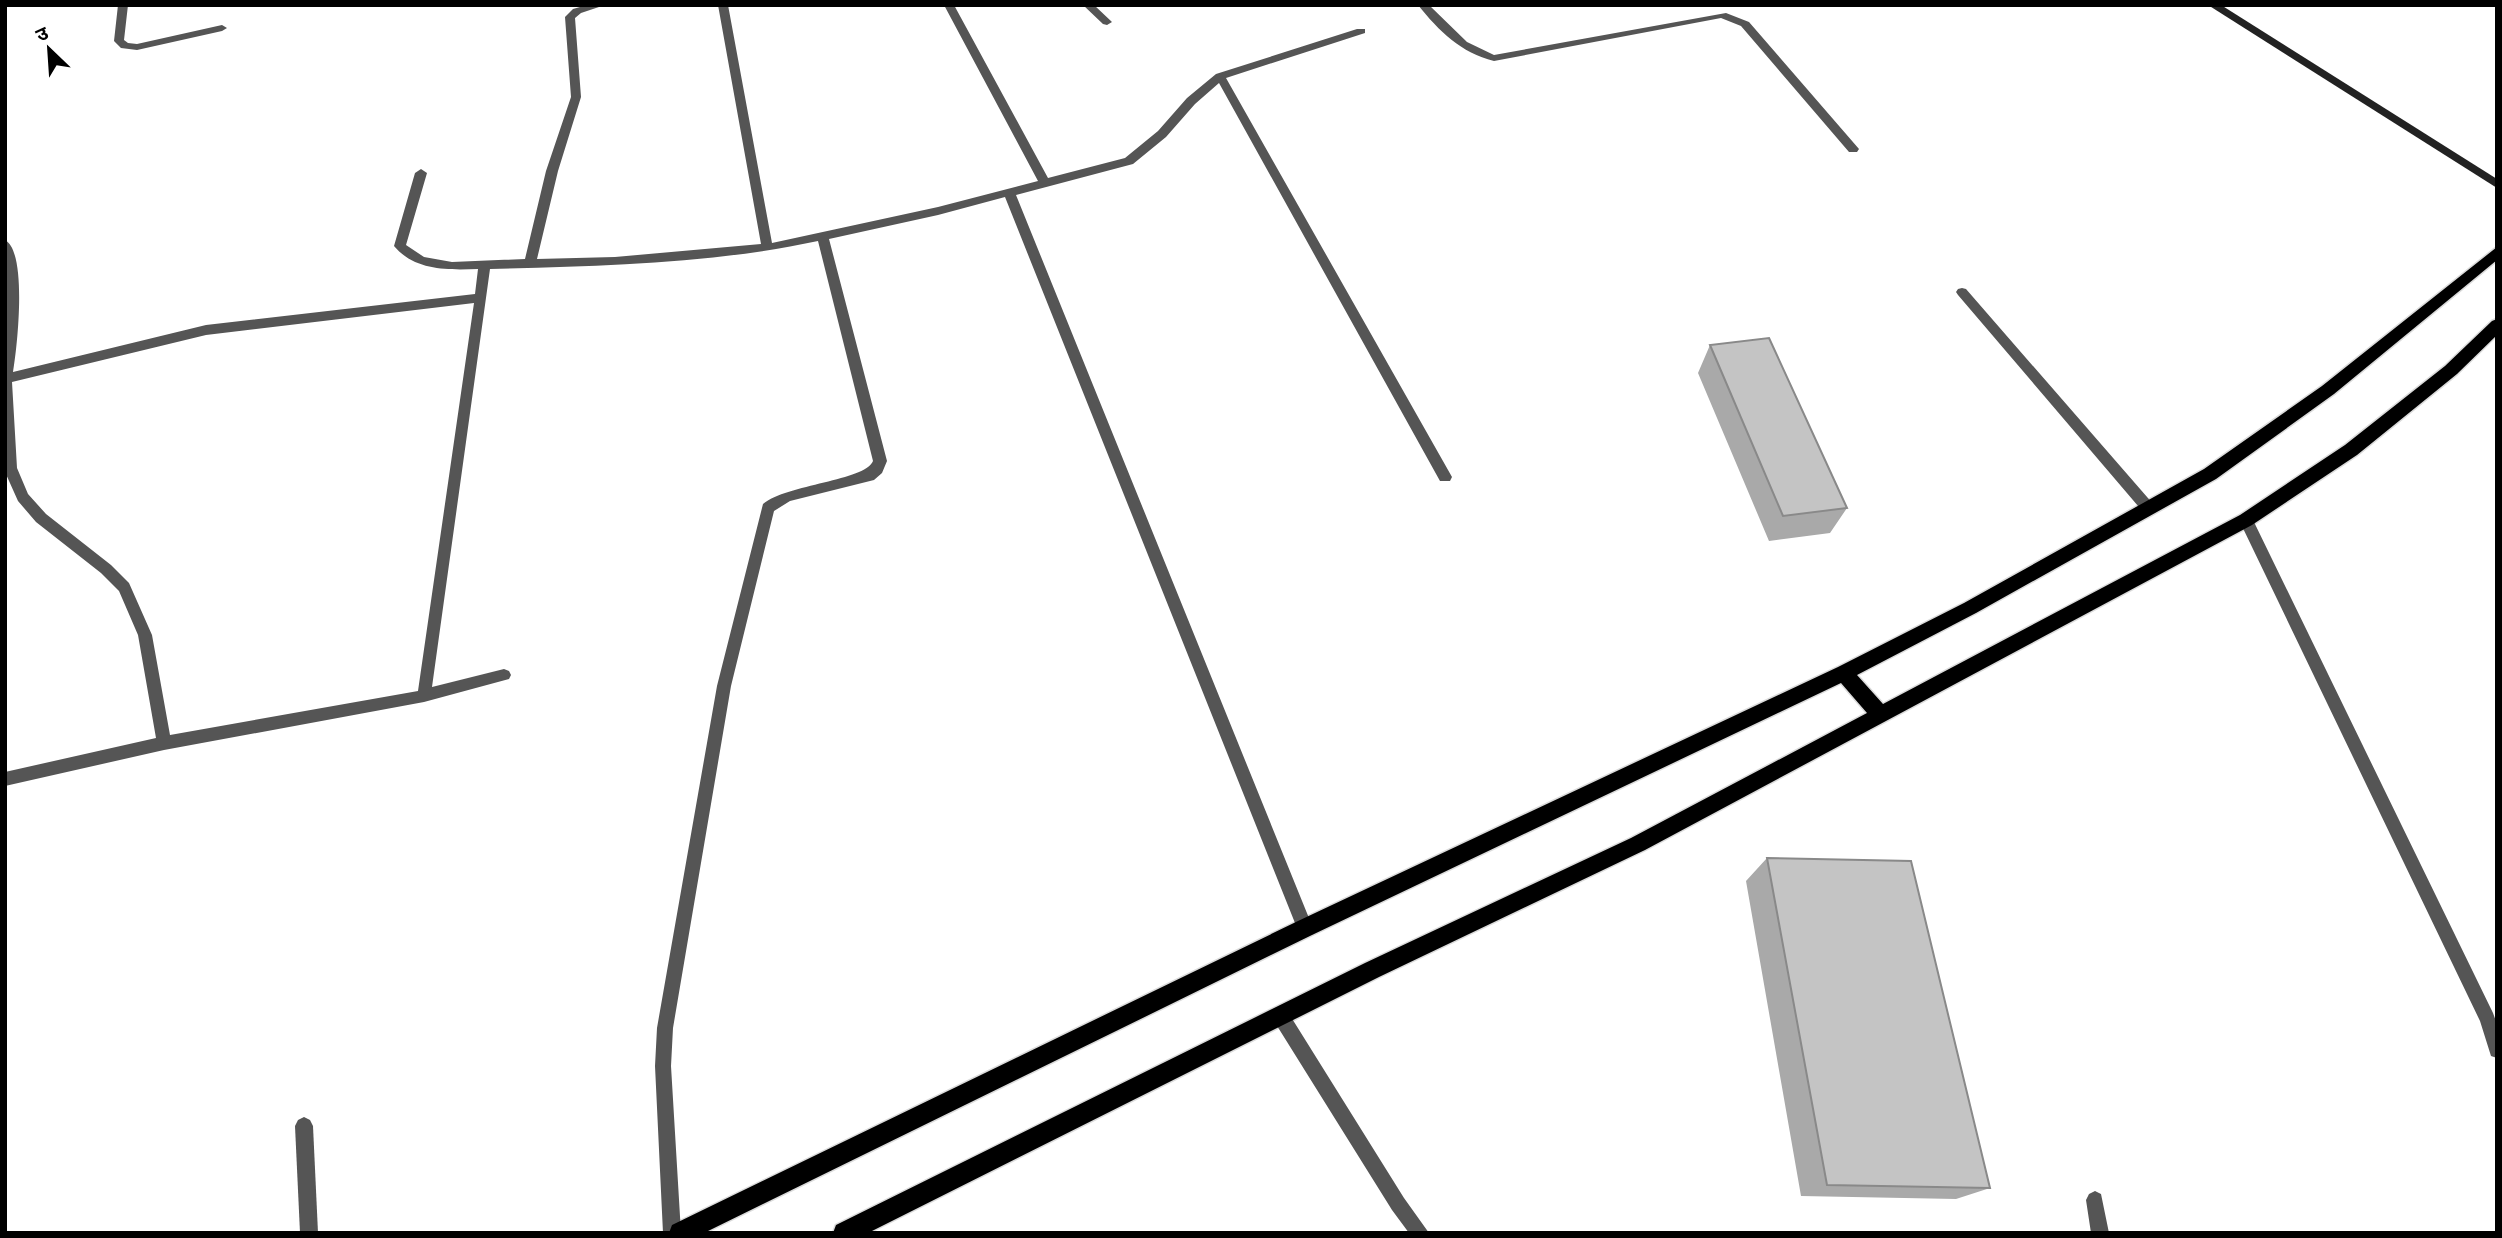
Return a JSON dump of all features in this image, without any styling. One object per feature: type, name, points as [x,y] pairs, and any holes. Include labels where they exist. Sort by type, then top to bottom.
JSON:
[{"type":"main road","points":[[680,1233],[1306,928],[1844,673],[1970,608],[2210,474],[2328,390],[2497,251]]},
{"type":"main road","points":[[844,1233],[1280,1015],[1638,844],[2246,520],[2351,450],[2451,370],[2497,325]]},
{"type":"main road","points":[[1844,673],[1881,715]]},
{"type":"street","points":[[122,5],[119,41],[125,46],[136,47],[222,27]]},
{"type":"street","points":[[530,264],[552,171],[576,97],[570,17],[577,10],[600,5]]},
{"type":"street","points":[[723,5],[767,248]]},
{"type":"street","points":[[949,5],[1045,183]]},
{"type":"street","points":[[1088,5],[1107,22]]},
{"type":"street","points":[[1423,5],[1456,41],[1473,53],[1494,58],[1722,15],[1734,18],[1745,24],[1853,149]]},
{"type":"street","points":[[2213,5],[2497,184]]},
{"type":"street","points":[[421,173],[400,246],[421,261],[452,266],[615,261],[767,248],[938,211],[1129,161],[1162,135],[1191,101],[1220,76],[1361,31]]},
{"type":"street","points":[[1220,76],[1445,477]]},
{"type":"street","points":[[1009,192],[1306,928]]},
{"type":"street","points":[[672,1233],[663,1066],[665,1028],[724,686],[768,508],[776,500],[787,496],[869,476],[877,469],[880,461],[823,236]]},
{"type":"street","points":[[5,244],[11,262],[13,333],[6,379],[10,468],[23,497],[41,518],[106,569],[124,587],[145,635],[164,743]]},
{"type":"street","points":[[424,696],[485,265]]},
{"type":"street","points":[[1962,292],[2148,509]]},
{"type":"street","points":[[6,379],[205,330],[480,298]]},
{"type":"street","points":[[2246,520],[2487,1019],[2497,1050]]},
{"type":"street","points":[[5,779],[164,743],[424,696],[504,675]]},
{"type":"street","points":[[1280,1015],[1398,1204],[1420,1233]]},
{"type":"street","points":[[304,1126],[309,1233]]},
{"type":"street","points":[[2095,1200],[2100,1233]]},
{"type":"building","points":[[1769,338],[1847,508],[1783,516],[1710,345]]},
{"type":"building","points":[[1767,858],[1911,861],[1990,1188],[1827,1185]]}]
